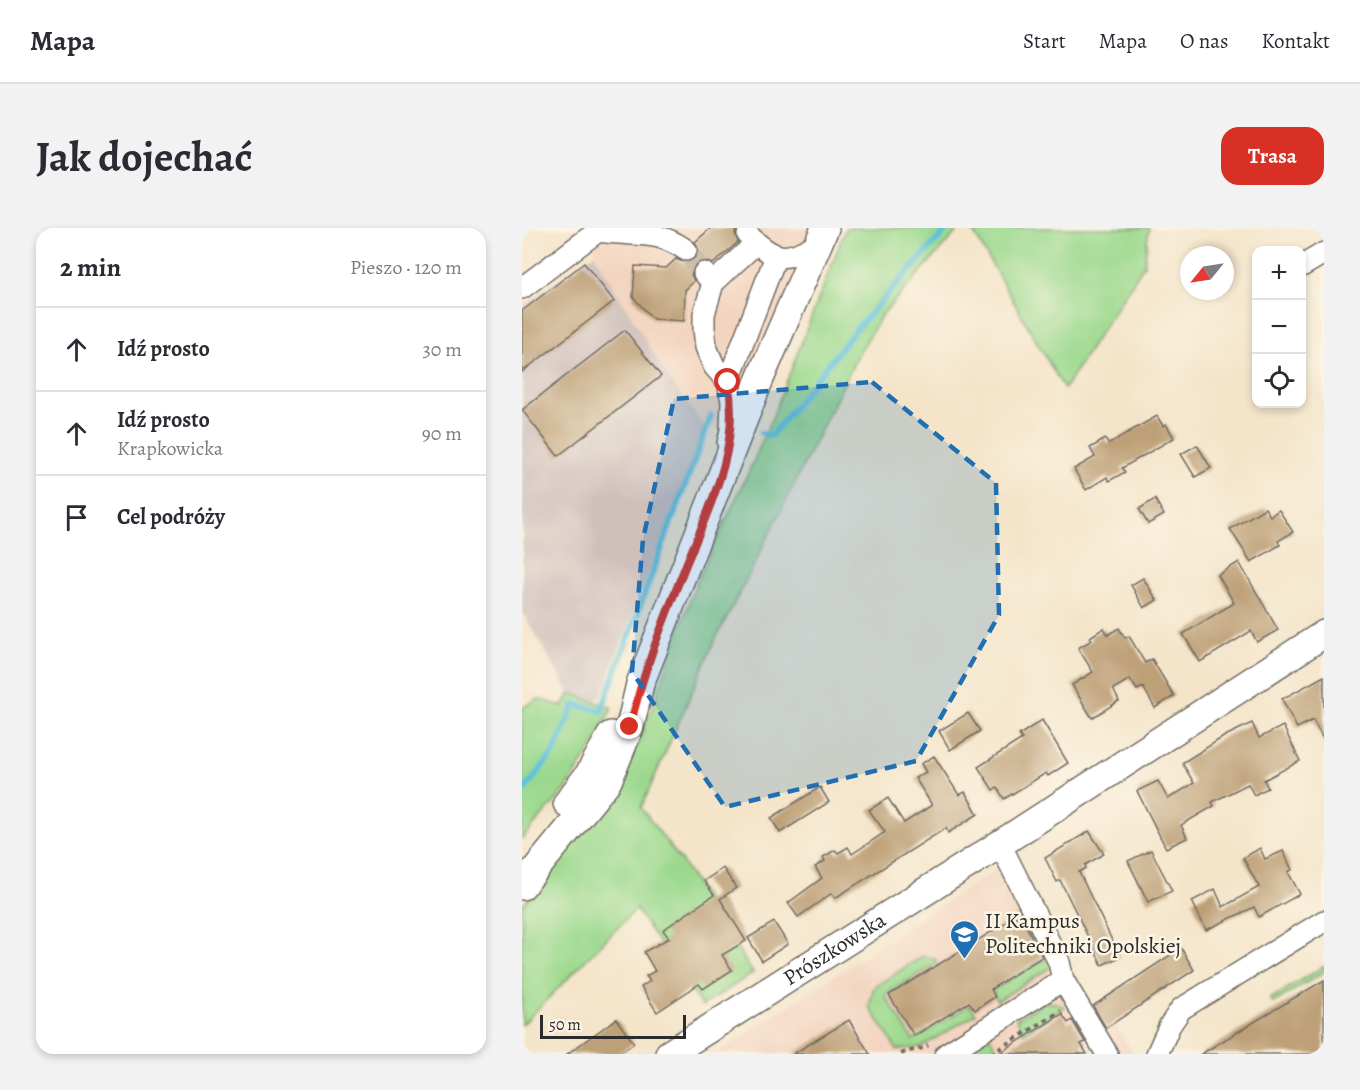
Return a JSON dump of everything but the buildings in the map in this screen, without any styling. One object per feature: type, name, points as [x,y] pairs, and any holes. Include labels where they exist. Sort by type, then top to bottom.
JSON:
[{"type":"main road","points":[[522,859],[589,774],[640,684],[759,381],[822,236]]},
{"type":"main road","name":"Prószkowska","points":[[669,1054],[1000,844],[1324,634]]},
{"type":"main road","points":[[522,886],[608,781],[630,727],[640,684]]},
{"type":"street","points":[[522,288],[600,229],[610,233],[667,231],[686,250]]},
{"type":"street","points":[[723,472],[731,430],[732,401],[728,382],[714,366],[706,347],[704,314],[708,278],[752,239],[765,251],[776,256],[789,256],[802,253],[822,236]]},
{"type":"street","points":[[1306,264],[1324,253]]},
{"type":"street","points":[[728,382],[776,256]]},
{"type":"street","points":[[1000,844],[1059,962],[1063,980],[1107,1054]]},
{"type":"street","points":[[1157,1054],[1170,1025],[1181,1009],[1324,921]]},
{"type":"street","points":[[946,1054],[1063,980]]},
{"type":"path","points":[[991,1054],[1062,1011],[1066,1011]]},
{"type":"highlighted area","points":[[872,382],[996,483],[999,615],[916,761],[725,807],[632,672],[643,539],[674,399]]},
{"type":"shaded area","points":[[602,228],[825,228],[739,430],[705,427],[667,376],[594,254],[598,231]]},
{"type":"shaded area","points":[[594,254],[667,376],[705,427],[602,694],[594,703],[570,693],[522,612],[522,308]]},
{"type":"shaded area","name":"II Kampus Politechniki Opolskiej","points":[[1017,856],[1088,1009],[1102,1031],[1115,1023],[1133,1054],[715,1054]]},
{"type":"green space","points":[[846,228],[960,228],[881,316],[858,355],[714,642],[641,808],[682,862],[753,973],[702,1006],[636,909],[522,1025],[522,906],[612,796],[653,706],[695,586],[773,416]]},
{"type":"green space","points":[[971,228],[1149,228],[1144,265],[1064,389]]},
{"type":"green space","points":[[570,693],[612,708],[591,750],[566,789],[522,839],[522,708],[538,699],[563,706]]},
{"type":"green space","points":[[923,956],[935,959],[937,963],[885,995],[913,1040],[969,1005],[976,1014],[921,1047],[897,1050],[869,1006],[874,987]]},
{"type":"green space","points":[[1049,956],[1053,966],[997,1001],[993,990]]},
{"type":"green space","points":[[1324,966],[1324,972],[1273,1003],[1270,999]]},
{"type":"green space","points":[[1045,1002],[1065,1007],[1024,1033],[1016,1019]]},
{"type":"green space","points":[[989,1035],[997,1049],[989,1054],[961,1054]]},
{"type":"waterway","points":[[761,433],[771,436],[857,328],[948,228]]},
{"type":"waterway","points":[[522,793],[554,752],[575,704],[601,711],[711,416]]},
{"type":"tunnel","points":[[686,250],[704,273]]},
{"type":"place","name":"II Kampus Politechniki Opolskiej","points":[[964,960]]},
{"type":"route","points":[[630,727],[640,684],[723,472],[731,430],[732,401],[728,382]]}]
